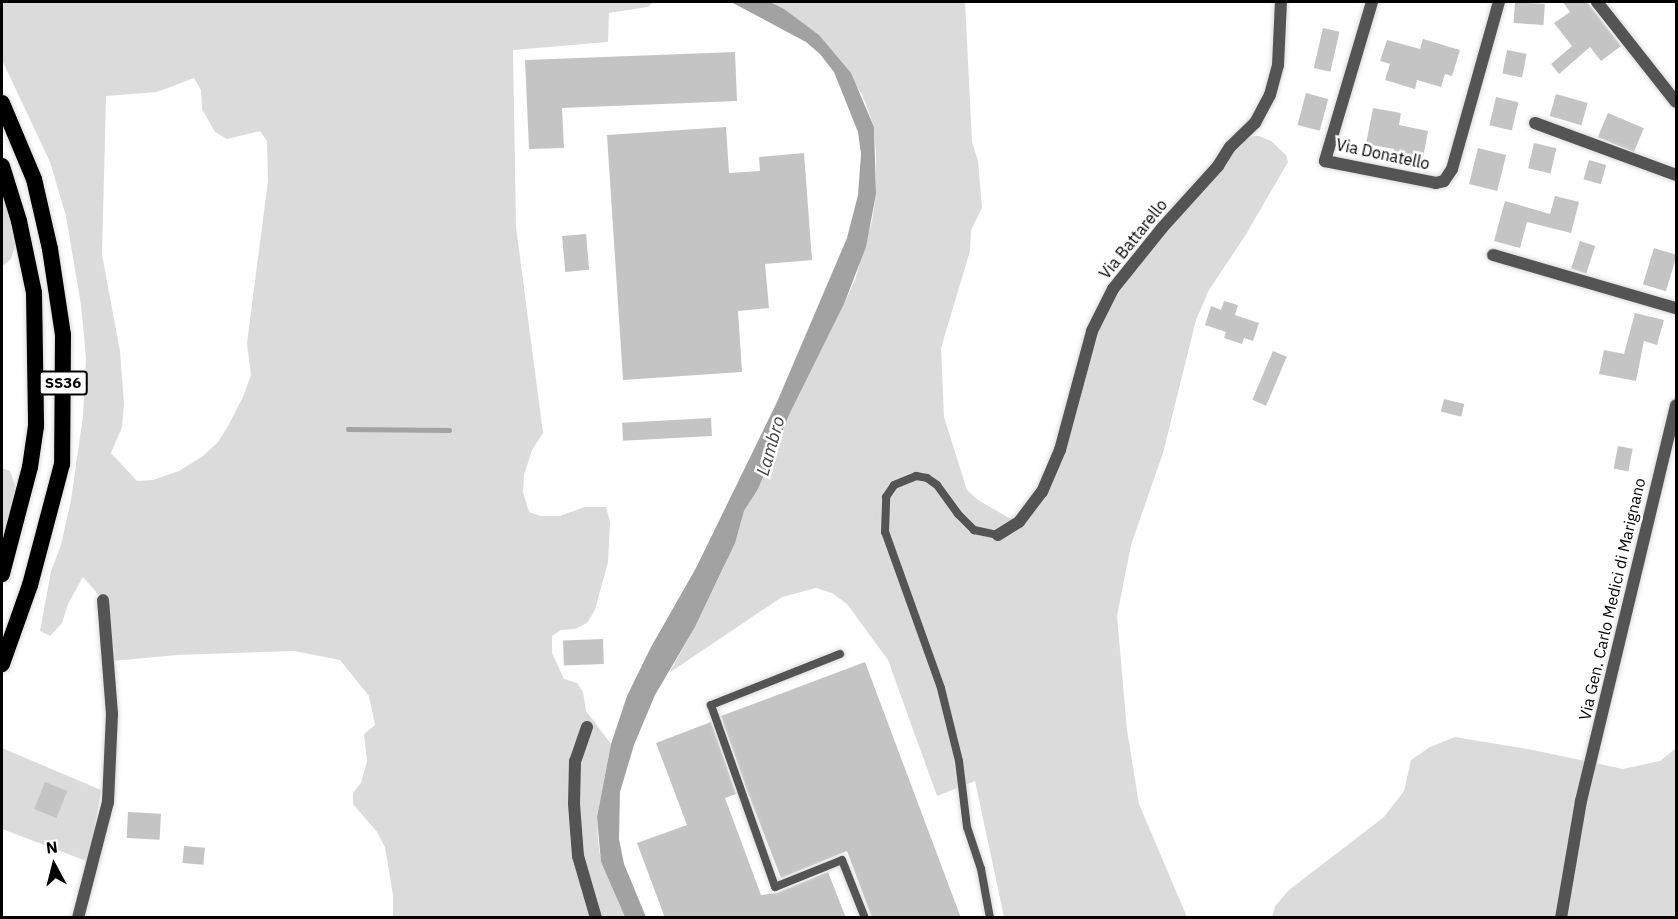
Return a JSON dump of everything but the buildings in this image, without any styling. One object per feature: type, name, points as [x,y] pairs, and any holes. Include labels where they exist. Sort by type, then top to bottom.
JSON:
[{"type":"highway","name":"SS36","points":[[2,103],[34,179],[50,249],[63,345],[62,464],[30,585],[2,664]]},
{"type":"highway","name":"SS36","points":[[2,166],[19,221],[34,293],[36,426],[23,496],[2,574]]},
{"type":"street","name":"Via Battarello","points":[[998,535],[1019,522],[1042,492],[1060,450],[1092,331],[1113,289],[1162,228],[1218,166],[1230,147],[1255,123],[1270,95],[1278,65],[1281,2]]},
{"type":"street","name":"Via Donatello","points":[[1372,2],[1325,161],[1436,183],[1444,181],[1452,169],[1499,2]]},
{"type":"street","points":[[1597,2],[1677,102]]},
{"type":"street","points":[[1535,123],[1677,175]]},
{"type":"street","points":[[1493,255],[1677,308]]},
{"type":"street","name":"Via Gen. Carlo Medici di Marignano","points":[[1561,918],[1581,801],[1677,405]]},
{"type":"street","points":[[78,918],[108,802],[112,714],[103,600]]},
{"type":"street","points":[[587,727],[575,762],[574,804],[578,856],[596,918]]},
{"type":"lane","points":[[990,918],[981,869],[967,828],[959,761],[941,688],[885,532],[885,496],[894,485],[916,476],[927,478],[937,485],[958,514],[974,530],[998,535]]},
{"type":"lane","points":[[840,654],[711,705],[775,887],[842,860],[865,918]]},
{"type":"shaded area","points":[[2,2],[653,2],[648,7],[609,13],[608,42],[513,50],[516,227],[543,433],[532,450],[524,475],[523,492],[529,512],[540,516],[560,516],[584,507],[606,507],[610,522],[608,562],[595,610],[587,623],[575,629],[561,630],[552,636],[552,653],[564,679],[577,683],[583,692],[586,711],[611,744],[597,817],[598,841],[601,862],[625,917],[393,917],[393,895],[385,847],[377,832],[353,804],[353,793],[361,783],[367,761],[364,734],[375,725],[369,696],[340,660],[294,651],[177,655],[112,661],[103,600],[83,577],[68,604],[62,623],[50,636],[40,631],[51,571],[61,545],[71,500],[83,416],[86,358],[81,305],[66,216],[50,162],[2,60]],"holes":[[[194,78],[201,90],[202,109],[215,132],[227,139],[260,131],[267,141],[268,181],[247,343],[251,375],[228,426],[218,442],[203,456],[179,471],[153,480],[137,481],[111,453],[122,427],[124,404],[120,351],[102,255],[106,96],[157,92]]]},
{"type":"shaded area","points":[[770,2],[965,2],[972,142],[978,161],[982,208],[971,230],[970,251],[941,348],[944,417],[967,490],[978,500],[1011,519],[1024,516],[1042,492],[1113,289],[1241,137],[1259,136],[1271,141],[1286,155],[1288,162],[1245,236],[1209,290],[1196,320],[1163,453],[1131,545],[1117,616],[1127,730],[1139,804],[1187,917],[1004,917],[975,781],[937,796],[888,660],[847,604],[832,593],[816,588],[782,597],[669,673],[695,627],[723,569],[744,511],[758,489],[790,413],[855,280],[872,221],[876,194],[874,127],[862,94],[819,35]]},
{"type":"shaded area","points":[[2,183],[16,242],[11,259],[4,265],[2,265]]},
{"type":"shaded area","points":[[2,468],[10,471],[16,488],[6,533],[2,537]]},
{"type":"shaded area","points":[[1455,737],[1528,749],[1623,769],[1660,761],[1676,748],[1676,917],[1272,918],[1275,906],[1289,890],[1384,817],[1404,791],[1411,760],[1430,747]]},
{"type":"shaded area","points":[[2,748],[101,790],[89,862],[2,829]]},
{"type":"water","name":"Lambro","points":[[731,2],[770,2],[784,9],[819,35],[851,73],[874,127],[876,194],[866,247],[844,304],[790,413],[758,489],[744,511],[735,543],[695,627],[655,695],[634,745],[620,792],[619,839],[624,864],[646,917],[625,917],[601,862],[597,817],[611,744],[627,696],[651,647],[696,568],[777,402],[847,238],[858,195],[861,154],[858,132],[834,72],[820,54],[806,42]]},
{"type":"waterway","points":[[348,429],[449,430]]}]
